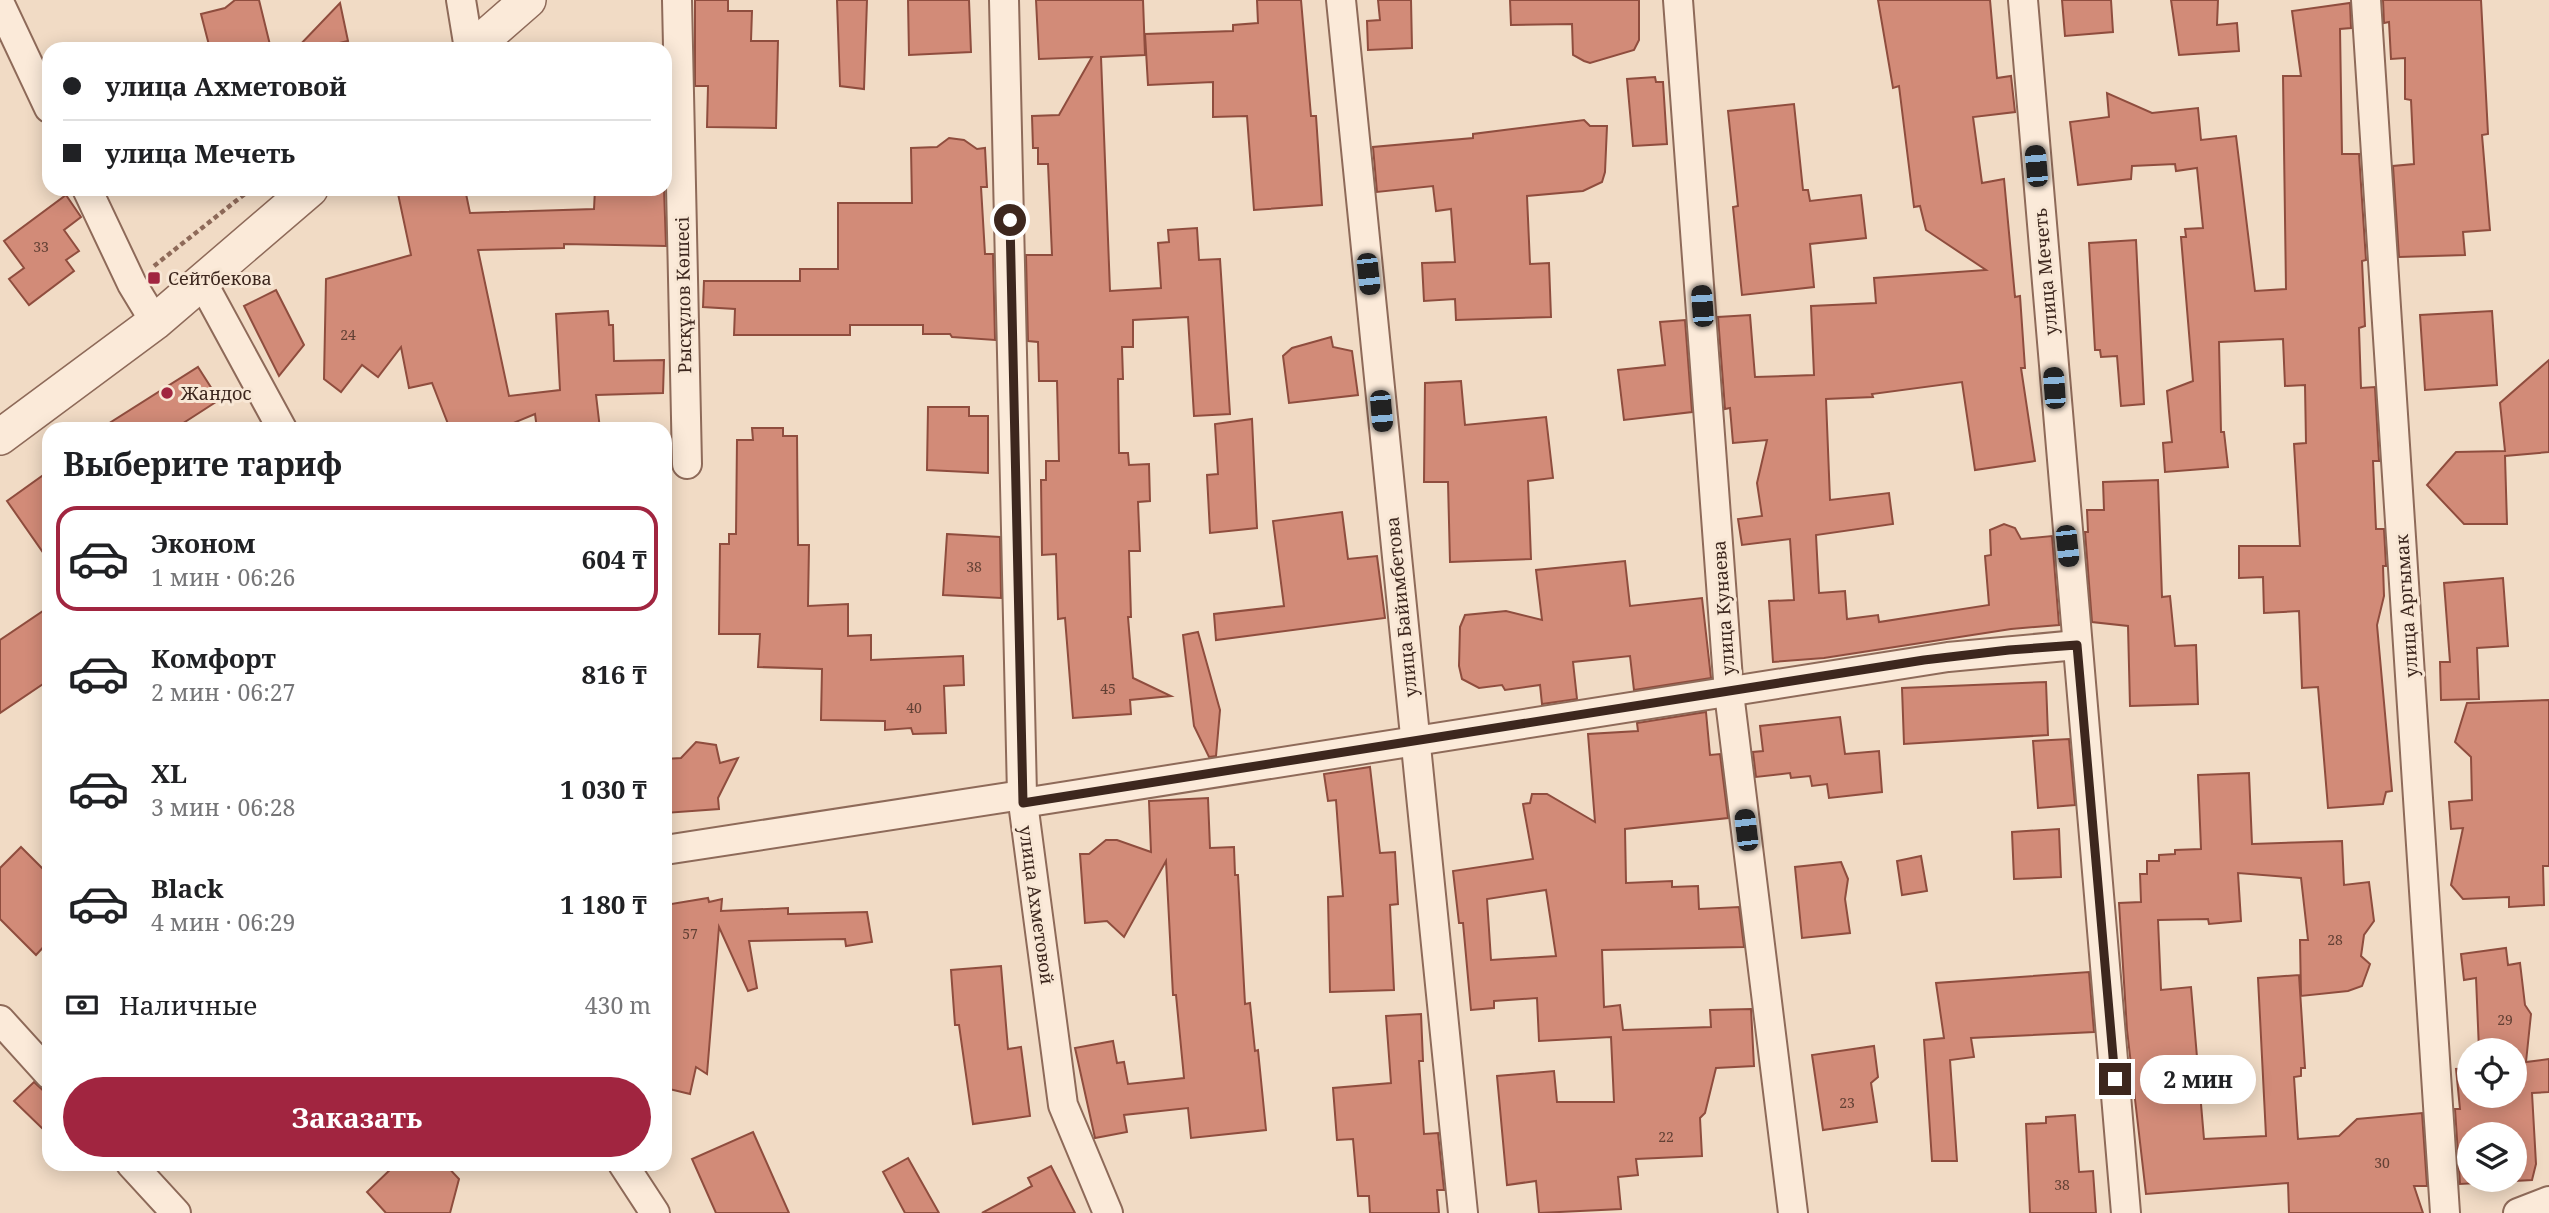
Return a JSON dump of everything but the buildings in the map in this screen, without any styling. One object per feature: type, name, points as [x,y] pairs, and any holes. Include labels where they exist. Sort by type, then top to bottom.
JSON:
[{"type":"street","points":[[461,0],[469,42]]},
{"type":"street","points":[[478,42],[528,0]]},
{"type":"street","name":"Рысқұлов Көшесі","points":[[677,0],[687,464]]},
{"type":"street","name":"улица Ахметовой","points":[[1004,0],[1023,799],[1063,1105],[1108,1213]]},
{"type":"street","name":"улица Байимбетова","points":[[1341,0],[1464,1213]]},
{"type":"street","name":"улица Кунаева","points":[[1678,0],[1729,693],[1793,1213]]},
{"type":"street","name":"улица Мечеть","points":[[2023,0],[2126,1213]]},
{"type":"street","name":"улица Аргымак","points":[[2367,0],[2445,1213]]},
{"type":"street","points":[[0,4],[42,93]]},
{"type":"street","points":[[90,196],[132,284],[155,323]]},
{"type":"street","points":[[0,437],[155,323],[201,280],[302,196]]},
{"type":"street","points":[[201,280],[278,422]]},
{"type":"street","points":[[672,849],[1729,693],[1948,657],[2077,645]]},
{"type":"street","points":[[0,1020],[42,1066]]},
{"type":"street","points":[[137,1171],[176,1213]]},
{"type":"street","points":[[628,1171],[655,1213]]},
{"type":"street","points":[[2518,1213],[2549,1201]]},
{"type":"path","points":[[132,284],[242,196]]},
{"type":"place","name":"Сейтбекова","points":[[154,278]]},
{"type":"place","name":"Жандос","points":[[167,393]]},
{"type":"route","points":[[1010,220],[1019,742],[1023,803],[1924,660],[2077,645],[2115,1079]]}]
